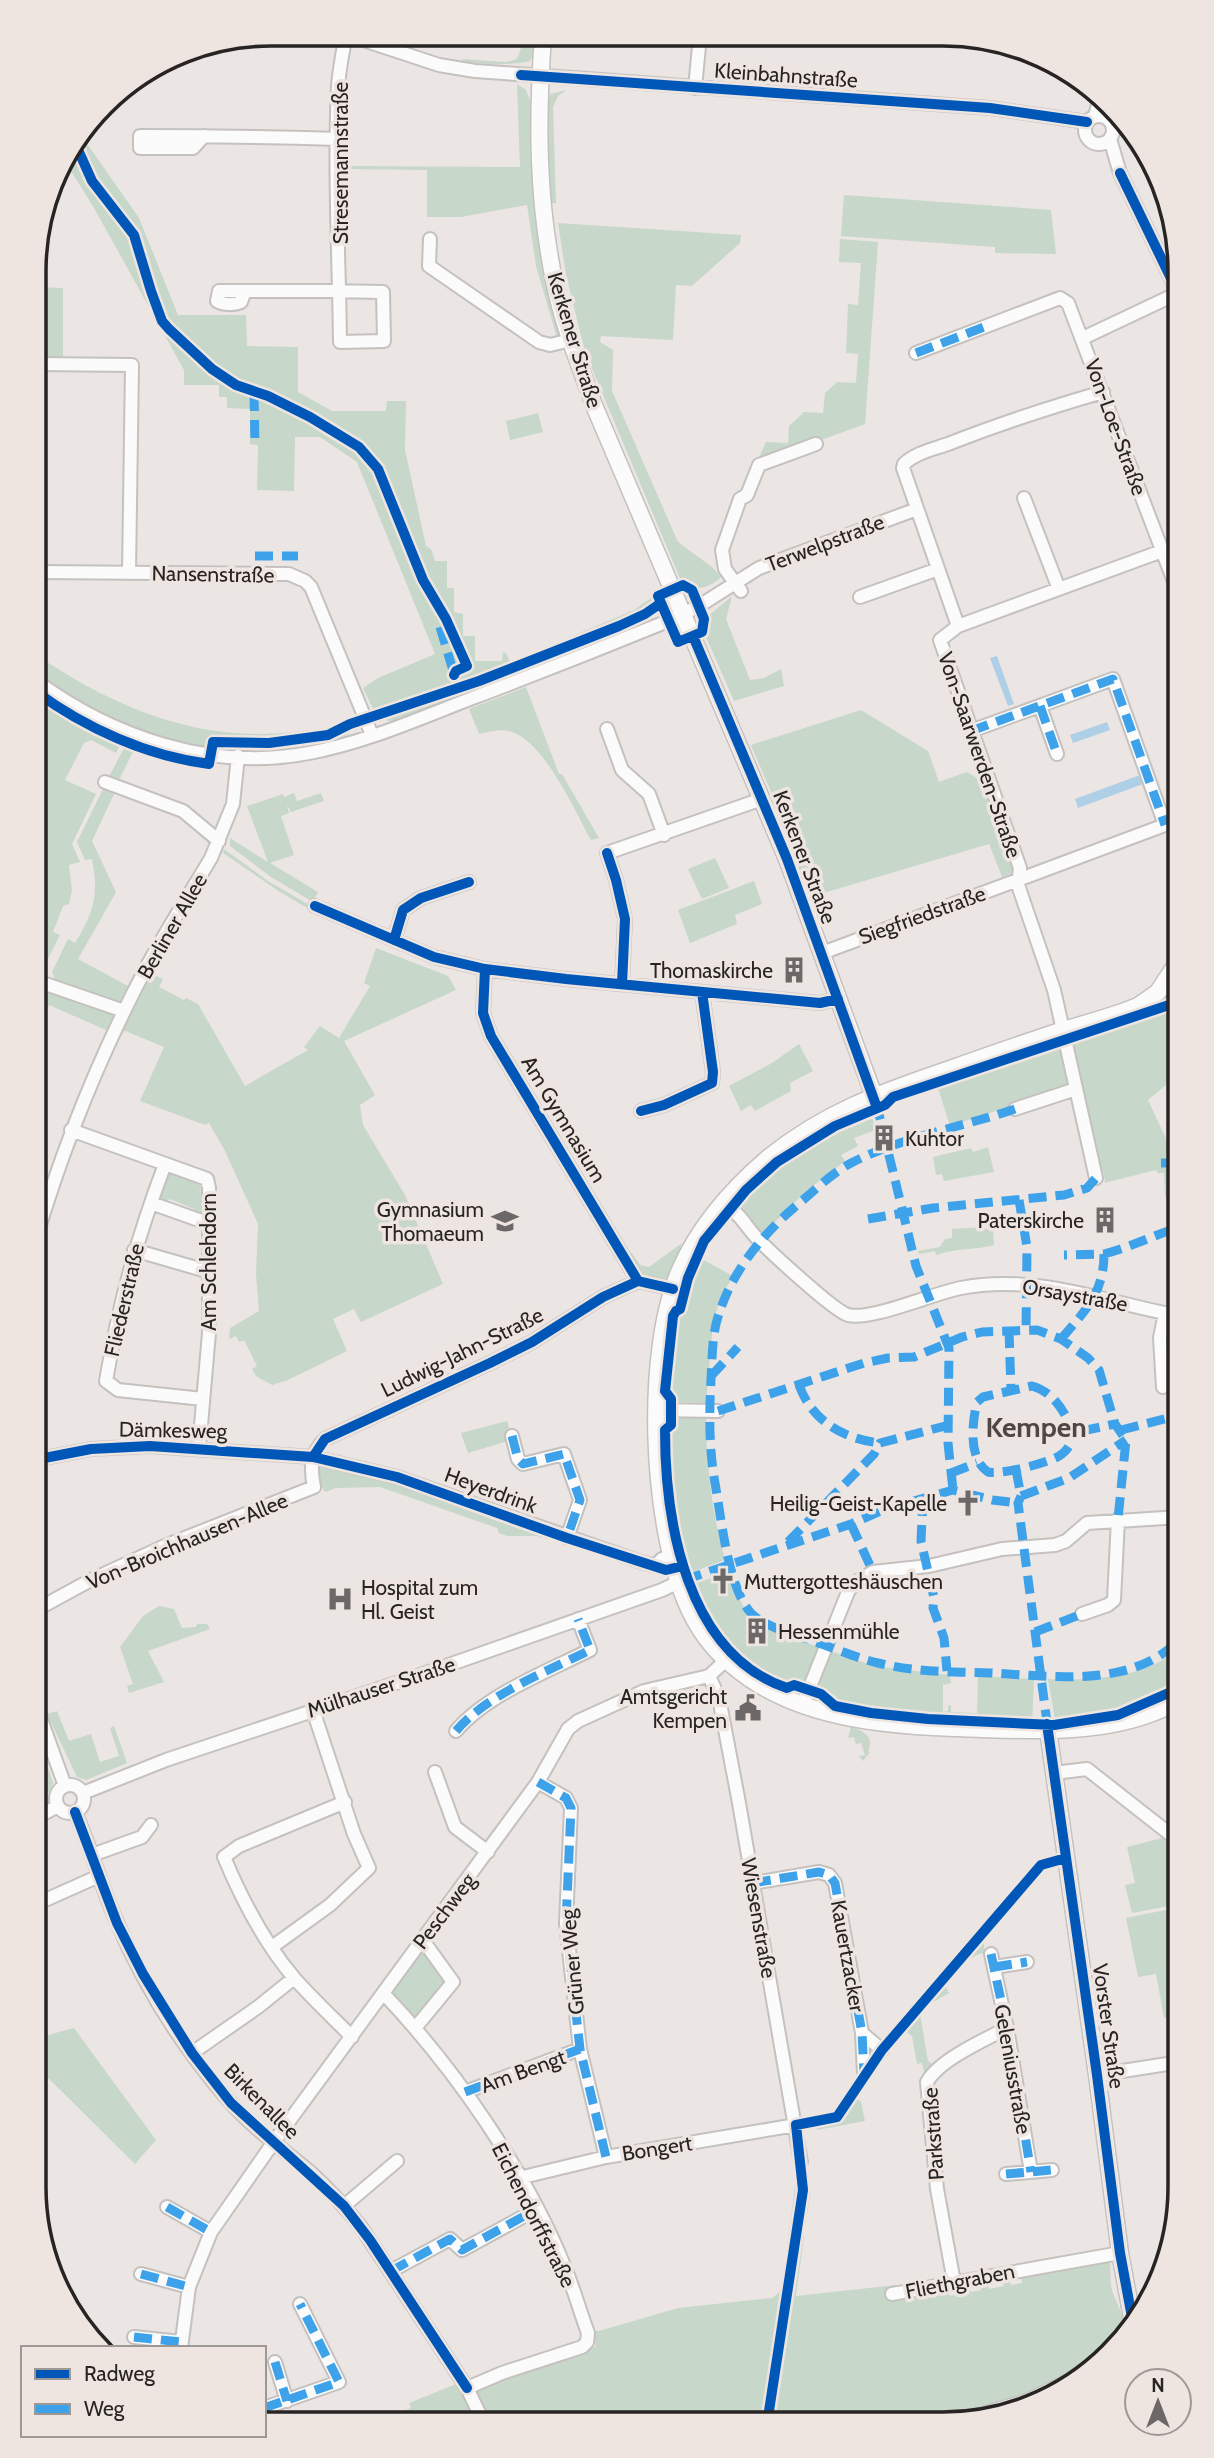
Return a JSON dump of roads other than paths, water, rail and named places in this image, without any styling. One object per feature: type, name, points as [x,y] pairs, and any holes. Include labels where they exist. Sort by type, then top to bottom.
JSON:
[{"type":"main road","name":"Kerkener Straße","points":[[542,46],[538,164],[542,208],[554,283],[571,340],[593,403],[762,799],[874,1096]]},
{"type":"main road","points":[[1168,979],[1146,1002],[1123,1012],[874,1096],[824,1120],[786,1144],[754,1171],[721,1205],[691,1248],[673,1289],[662,1335],[657,1410],[660,1479],[672,1556],[687,1605],[703,1633],[726,1660],[765,1688],[803,1704],[847,1717],[880,1723],[944,1728],[1048,1730],[1119,1723],[1168,1706]]},
{"type":"main road","name":"Vorster Straße","points":[[1048,1730],[1120,2253],[1131,2311]]},
{"type":"street","name":"Stresemannstraße","points":[[339,292],[383,292],[383,341],[340,342],[339,292],[338,85],[343,46]]},
{"type":"street","name":"Kleinbahnstraße","points":[[381,46],[439,65],[475,71],[990,108],[1105,128]]},
{"type":"street","points":[[695,88],[699,46]]},
{"type":"street","points":[[1105,128],[1114,168],[1120,173],[1168,273]]},
{"type":"street","points":[[204,136],[338,139]]},
{"type":"street","points":[[430,239],[429,266],[540,342],[550,345],[571,340]]},
{"type":"street","points":[[245,291],[339,292]]},
{"type":"street","name":"Von-Loe-Straße","points":[[916,354],[1060,298],[1068,303],[1168,566]]},
{"type":"street","points":[[1083,338],[1168,301]]},
{"type":"street","points":[[46,364],[132,365],[129,573]]},
{"type":"street","name":"Von-Saarwerden-Straße","points":[[1096,1178],[1067,1054],[1065,1030],[1020,892],[1020,869],[940,640],[958,626],[903,472],[904,464],[912,457],[977,432],[1103,392]]},
{"type":"street","points":[[738,587],[725,569],[722,550],[740,499],[747,495],[759,465],[816,444]]},
{"type":"street","points":[[1024,498],[1059,589]]},
{"type":"street","name":"Terwelpstraße","points":[[46,688],[84,713],[134,736],[211,754],[259,757],[307,754],[372,735],[468,700],[684,614],[738,587],[776,560],[916,509]]},
{"type":"street","points":[[958,626],[1162,551]]},
{"type":"street","points":[[860,597],[938,569]]},
{"type":"street","name":"Nansenstraße","points":[[46,572],[289,574],[305,581],[311,587],[372,735]]},
{"type":"street","points":[[971,731],[1114,679],[1165,825]]},
{"type":"street","points":[[1040,706],[1057,754]]},
{"type":"street","points":[[607,729],[622,770],[649,794],[664,835]]},
{"type":"street","name":"Berliner Allee","points":[[46,1208],[71,1130],[124,1011],[219,841],[233,804],[238,756]]},
{"type":"street","points":[[105,782],[183,811],[219,841]]},
{"type":"street","points":[[622,984],[625,919],[617,880],[607,853],[762,799]]},
{"type":"street","name":"Siegfriedstraße","points":[[822,953],[1168,824]]},
{"type":"street","points":[[394,940],[403,910],[421,898],[469,882]]},
{"type":"street","points":[[315,906],[434,957],[485,969],[820,1003],[838,999]]},
{"type":"street","name":"Am Gymnasium","points":[[485,969],[482,1013],[491,1036],[638,1280]]},
{"type":"street","points":[[46,984],[124,1011]]},
{"type":"street","points":[[641,1111],[664,1105],[712,1083],[713,1072],[702,992]]},
{"type":"street","points":[[1015,1109],[1076,1088]]},
{"type":"street","name":"Am Schlehdorn","points":[[71,1130],[206,1179],[209,1188],[211,1272],[209,1333],[199,1448]]},
{"type":"street","name":"Fliederstraße","points":[[166,1164],[134,1250],[119,1308],[106,1381],[118,1390],[203,1399]]},
{"type":"street","points":[[151,1203],[210,1224]]},
{"type":"street","name":"Orsaystraße","points":[[721,1205],[833,1307],[850,1316],[872,1314],[971,1286],[995,1283],[1058,1288],[1168,1314]]},
{"type":"street","points":[[134,1250],[211,1272]]},
{"type":"street","points":[[638,1280],[673,1289]]},
{"type":"street","name":"Ludwig-Jahn-Straße","points":[[313,1457],[325,1439],[532,1342],[603,1297],[638,1280]]},
{"type":"street","points":[[1163,1387],[1160,1338],[1165,1313]]},
{"type":"street","points":[[657,1410],[718,1411]]},
{"type":"street","points":[[512,1436],[518,1459],[523,1464],[564,1454],[580,1500],[567,1538]]},
{"type":"street","name":"Dämkesweg","points":[[46,1458],[91,1449],[150,1446],[313,1457]]},
{"type":"street","name":"Heyerdrink","points":[[313,1457],[397,1477],[567,1538],[655,1566],[662,1559],[672,1556]]},
{"type":"street","name":"Von-Broichhausen-Allee","points":[[46,1604],[167,1545],[314,1487],[311,1474],[313,1457]]},
{"type":"street","points":[[803,1704],[854,1583],[873,1572],[929,1566],[1002,1549],[1055,1545],[1066,1541],[1087,1523],[1168,1517]]},
{"type":"street","points":[[1082,1614],[1108,1605],[1114,1600],[1118,1519]]},
{"type":"street","name":"Mülhauser Straße","points":[[83,1793],[136,1770],[420,1675],[679,1582]]},
{"type":"street","points":[[456,1731],[467,1718],[525,1682],[590,1650],[578,1619]]},
{"type":"street","points":[[709,1676],[726,1660]]},
{"type":"street","name":"Peschweg","points":[[134,2337],[181,2345],[188,2287],[211,2232],[273,2143],[538,1782],[568,1729],[578,1721],[644,1691],[709,1676]]},
{"type":"street","name":"Wiesenstraße","points":[[709,1676],[719,1698],[801,2162]]},
{"type":"street","points":[[272,1947],[330,1905],[369,1868],[354,1835],[313,1710]]},
{"type":"street","points":[[46,1733],[65,1786]]},
{"type":"street","points":[[1054,1773],[1087,1769],[1168,1833]]},
{"type":"street","points":[[435,1772],[455,1827],[488,1852]]},
{"type":"street","name":"Grüner Weg","points":[[538,1782],[566,1798],[571,1808],[566,1923],[580,2049],[606,2157]]},
{"type":"street","points":[[65,1786],[77,1787],[83,1793],[82,1807],[75,1812],[65,1812],[58,1807],[57,1795],[65,1786]]},
{"type":"street","points":[[345,1802],[239,1846],[224,1857],[237,1888],[294,1978],[352,2037]]},
{"type":"street","points":[[46,1813],[58,1807]]},
{"type":"street","name":"Birkenallee","points":[[75,1812],[117,1923],[143,1975],[192,2053],[231,2103],[273,2143],[310,2172],[344,2206],[391,2271],[467,2388],[479,2412]]},
{"type":"street","points":[[92,1855],[142,1837],[151,1825]]},
{"type":"street","name":"Kauertzacker","points":[[753,1884],[819,1872],[832,1878],[835,1883],[862,2034],[864,2074]]},
{"type":"street","points":[[46,1900],[99,1876]]},
{"type":"street","points":[[416,2027],[453,1982],[422,1939]]},
{"type":"street","name":"Geleniusstraße","points":[[1027,1962],[993,1961],[1031,2172]]},
{"type":"street","points":[[192,2053],[294,1978]]},
{"type":"street","name":"Eichendorffstraße","points":[[384,1994],[416,2027],[465,2092],[519,2178],[566,2268],[588,2333],[587,2342],[582,2347],[502,2373],[467,2388]]},
{"type":"street","name":"Parkstraße","points":[[954,2282],[937,2189],[927,2082],[932,2073],[947,2062],[1007,2028]]},
{"type":"street","name":"Kauertzacker","points":[[862,2034],[882,2050]]},
{"type":"street","name":"Am Bengt","points":[[465,2092],[580,2049]]},
{"type":"street","points":[[1097,2075],[1168,2064]]},
{"type":"street","name":"Bongert","points":[[519,2178],[606,2157],[796,2125]]},
{"type":"street","points":[[344,2206],[397,2161]]},
{"type":"street","points":[[1006,2174],[1052,2170]]},
{"type":"street","points":[[167,2207],[211,2232]]},
{"type":"street","points":[[391,2271],[450,2239],[462,2250],[537,2210]]},
{"type":"street","name":"Fliethgraben","points":[[892,2294],[1120,2253]]},
{"type":"street","points":[[141,2274],[188,2287]]},
{"type":"street","points":[[266,2407],[339,2382],[300,2304]]},
{"type":"street","points":[[275,2362],[286,2401]]},
{"type":"water","points":[[997,656],[1014,704],[1008,706],[990,658]]},
{"type":"water","points":[[1107,722],[1110,730],[1073,743],[1070,735]]},
{"type":"water","points":[[1140,775],[1143,784],[1078,808],[1075,799]]},
{"type":"place","name":"Thomaskirche","points":[[794,970]]},
{"type":"place","name":"Kuhtor","points":[[884,1138]]},
{"type":"place","name":"Paterskirche","points":[[1105,1220]]},
{"type":"place","name":"Gymnasium Thomaeum","points":[[505,1221]]},
{"type":"place","name":"Heilig-Geist-Kapelle","points":[[968,1503]]},
{"type":"place","name":"Muttergotteshäuschen","points":[[723,1581]]},
{"type":"place","name":"Hospital zum Hl. Geist","points":[[340,1599]]},
{"type":"place","name":"Hessenmühle","points":[[757,1631]]},
{"type":"place","name":"Amtsgericht Kempen","points":[[748,1708]]},
{"type":"district","name":"Kempen","points":[[1036,1427]]}]
